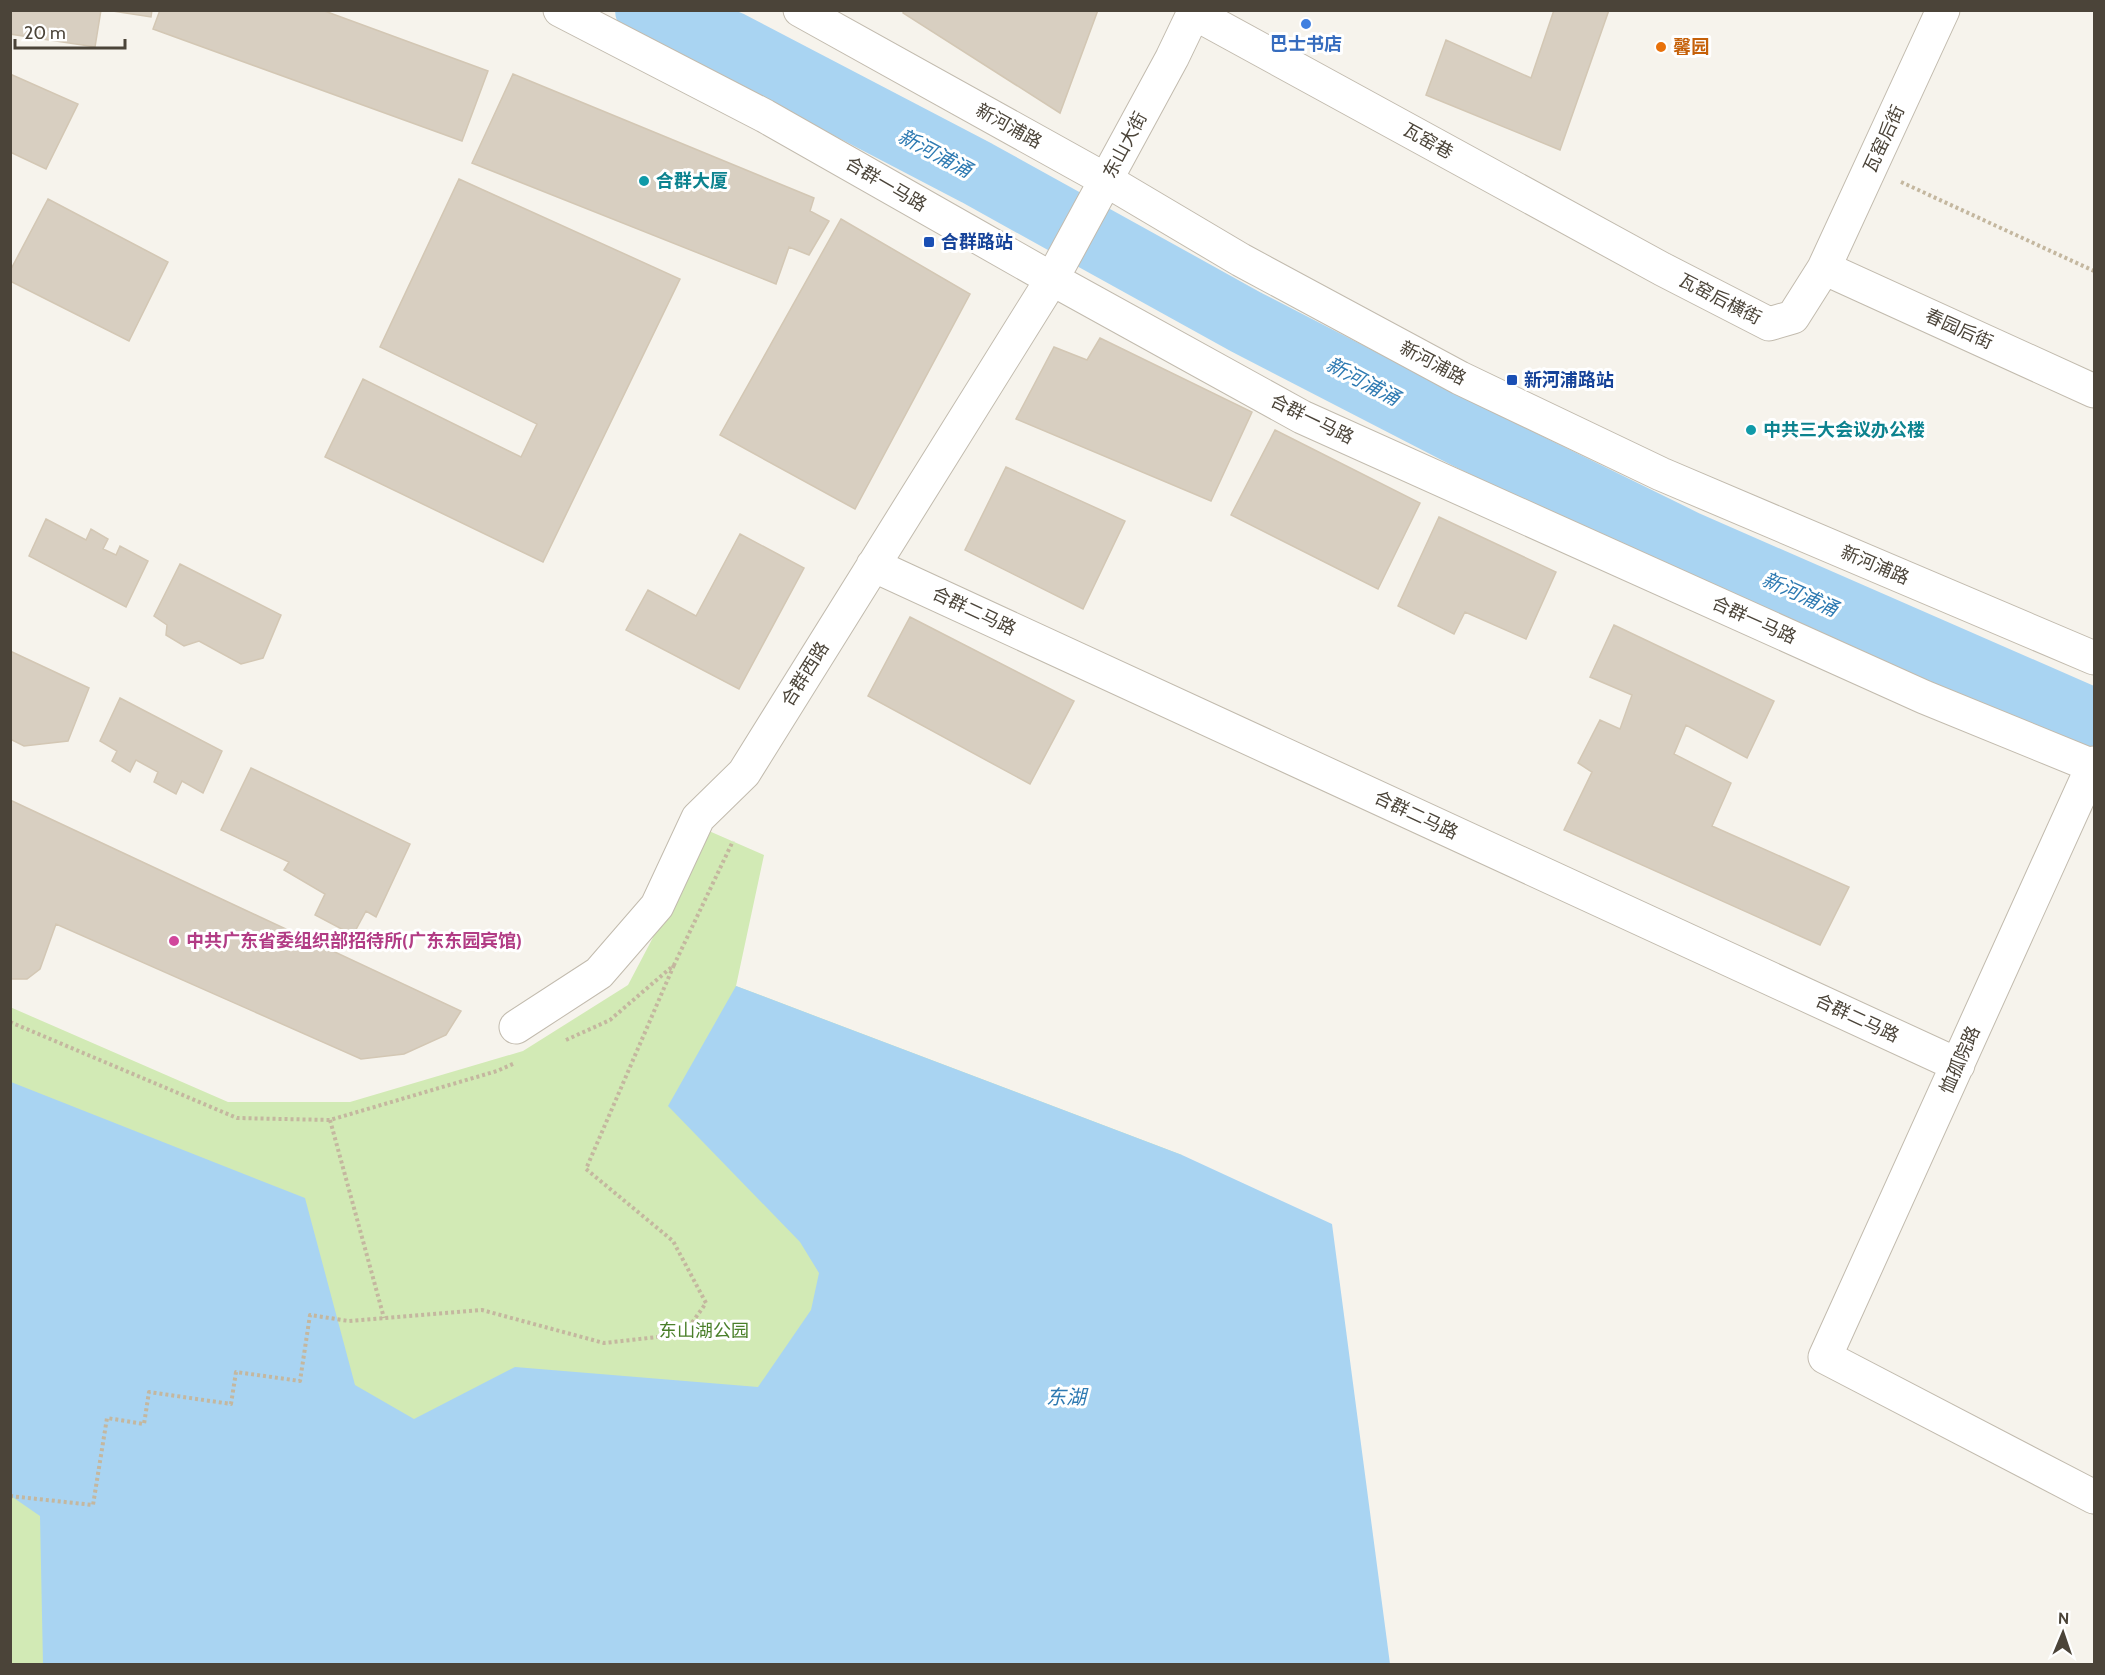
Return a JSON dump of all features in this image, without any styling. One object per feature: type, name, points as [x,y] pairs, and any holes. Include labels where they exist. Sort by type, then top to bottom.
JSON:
[{"type":"street","name":"合群一马路","points":[[560,10],[1059,265],[1302,417],[1924,697],[2094,765]]},
{"type":"street","name":"新河浦路","points":[[800,10],[1099,193],[1251,266],[1460,378],[1661,474],[2094,658]]},
{"type":"street","name":"瓦窑后街","points":[[1824,268],[1943,10]]},
{"type":"street","name":"东山大街","points":[[1059,265],[1194,12]]},
{"type":"street","name":"瓦窑巷","points":[[1194,12],[1662,269]]},
{"type":"street","name":"合群西路","points":[[516,1027],[599,973],[657,906],[698,818],[744,773],[1059,265]]},
{"type":"street","name":"瓦窑后横街","points":[[1662,269],[1769,324],[1793,317],[1824,268]]},
{"type":"street","name":"春园后街","points":[[1824,268],[2094,391]]},
{"type":"street","name":"合群二马路","points":[[873,565],[1958,1065]]},
{"type":"street","name":"恤孤院路","points":[[2094,765],[1826,1357],[2094,1497]]},
{"type":"path","points":[[1870,168],[2094,271]]},
{"type":"path","points":[[10,1496],[93,1505],[106,1418],[144,1424],[149,1392],[231,1404],[236,1372],[300,1381],[310,1315],[349,1321],[482,1310],[604,1342],[684,1334],[706,1304],[673,1241],[586,1169],[674,965],[733,841]]},
{"type":"path","points":[[559,1043],[610,1020],[674,965]]},
{"type":"path","points":[[10,1022],[237,1118],[330,1120],[497,1071],[518,1062]]},
{"type":"path","points":[[330,1120],[384,1318]]},
{"type":"green space","name":"东湖","points":[[709,831],[764,855],[736,986],[1182,1155],[1159,1664],[11,1664],[10,1007],[228,1102],[350,1102],[523,1051],[628,985]]},
{"type":"water","name":"东湖","points":[[736,986],[1182,1155],[1332,1224],[1390,1664],[43,1664],[40,1516],[11,1496],[11,1082],[305,1198],[355,1385],[414,1419],[515,1367],[758,1387],[811,1310],[819,1273],[800,1242],[668,1106]]},
{"type":"building","points":[[10,10],[101,10],[95,47],[10,34]]},
{"type":"building","points":[[106,10],[152,10],[151,17]]},
{"type":"building","points":[[160,10],[322,10],[488,71],[462,141],[153,29]]},
{"type":"building","points":[[904,10],[1098,10],[1060,113],[903,13]]},
{"type":"building","points":[[1554,10],[1609,10],[1560,150],[1426,95],[1446,40],[1531,78]]},
{"type":"building","points":[[10,74],[78,104],[46,169],[10,152]]},
{"type":"building","name":"合群大厦","points":[[513,74],[814,198],[810,211],[829,221],[809,255],[789,247],[776,284],[472,163]]},
{"type":"building","points":[[459,179],[680,279],[543,562],[325,457],[363,379],[521,457],[537,424],[380,347]]},
{"type":"building","points":[[48,199],[168,262],[129,341],[10,281],[10,271]]},
{"type":"building","points":[[841,219],[970,294],[855,509],[720,435]]},
{"type":"building","points":[[1100,338],[1252,412],[1211,501],[1016,419],[1054,347],[1087,360]]},
{"type":"building","points":[[1275,430],[1420,503],[1378,589],[1231,515]]},
{"type":"building","points":[[1006,467],[1125,521],[1083,609],[965,550]]},
{"type":"building","points":[[1439,517],[1556,572],[1526,639],[1465,612],[1454,634],[1398,606]]},
{"type":"building","points":[[46,519],[86,540],[91,529],[108,539],[103,549],[116,555],[120,546],[148,561],[126,607],[29,556]]},
{"type":"building","points":[[740,534],[804,568],[739,689],[626,630],[648,590],[696,616]]},
{"type":"building","points":[[180,564],[281,615],[263,658],[241,664],[199,641],[184,646],[166,635],[167,625],[154,616]]},
{"type":"building","points":[[910,617],[1074,701],[1030,784],[868,696]]},
{"type":"building","points":[[1614,625],[1774,701],[1747,758],[1686,725],[1674,754],[1731,783],[1712,826],[1849,887],[1820,945],[1564,830],[1592,772],[1578,763],[1600,720],[1620,729],[1632,695],[1590,677]]},
{"type":"building","points":[[10,651],[89,688],[68,741],[24,746],[10,739]]},
{"type":"building","points":[[120,698],[222,751],[203,793],[182,781],[176,794],[154,782],[158,772],[136,760],[130,772],[112,761],[117,751],[100,741]]},
{"type":"building","points":[[251,768],[410,844],[376,917],[366,911],[353,935],[315,915],[325,894],[284,870],[289,862],[221,830]]},
{"type":"building","points":[[10,800],[461,1011],[446,1035],[404,1054],[361,1059],[56,924],[40,969],[27,979],[10,979]]},
{"type":"waterway","name":"新河浦涌","points":[[648,10],[730,44],[977,173],[1246,322],[1463,434],[1687,544],[2094,722]]},
{"type":"place","name":"巴士书店","points":[[1306,24]]},
{"type":"place","name":"馨园","points":[[1661,47]]},
{"type":"place","name":"合群大厦","points":[[644,181]]},
{"type":"place","name":"合群路站","points":[[929,242]]},
{"type":"place","name":"新河浦路站","points":[[1512,380]]},
{"type":"place","name":"中共三大会议办公楼","points":[[1751,430]]},
{"type":"place","name":"中共广东省委组织部招待所(广东东园宾馆)","points":[[174,941]]},
{"type":"park label","name":"东山湖公园","points":[[704,1331]]}]
